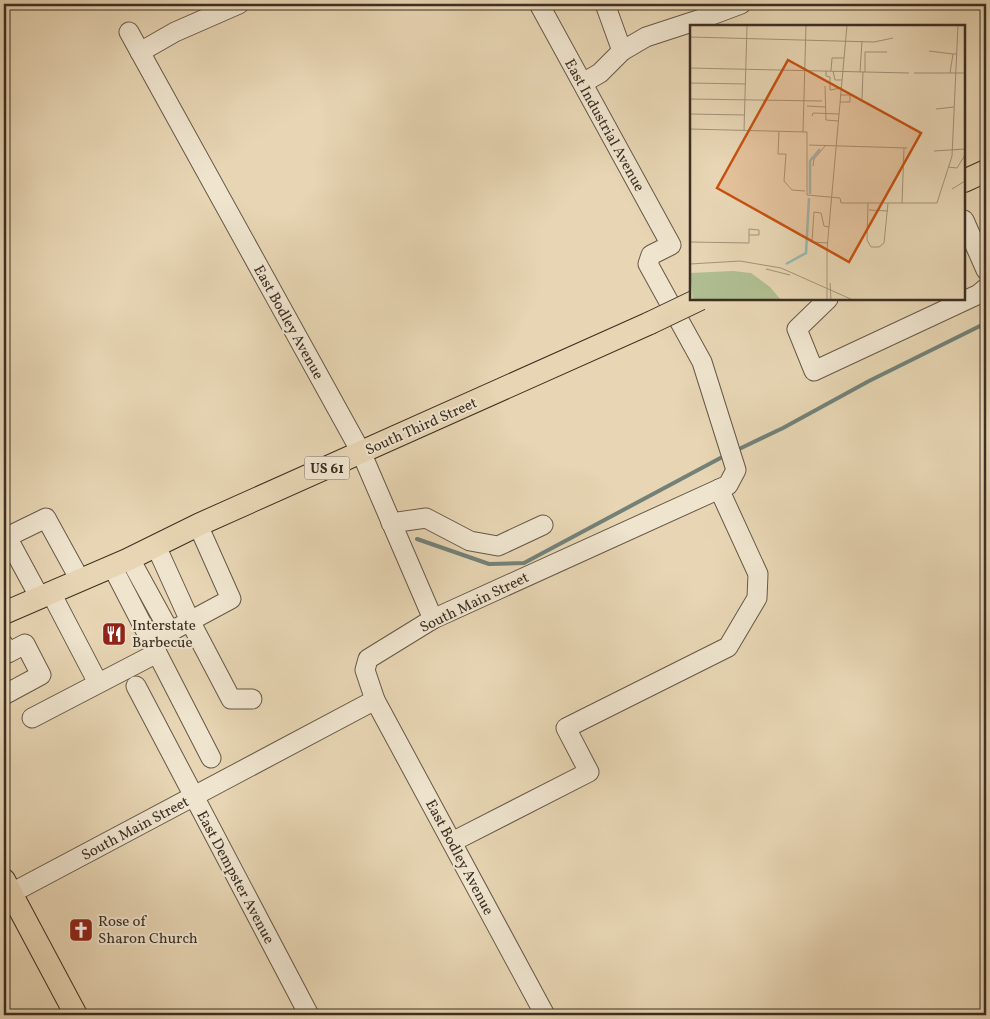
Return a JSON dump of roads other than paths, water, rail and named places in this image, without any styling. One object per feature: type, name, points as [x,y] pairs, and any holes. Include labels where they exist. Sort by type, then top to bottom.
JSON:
[{"type":"main road","points":[[965,181],[986,171]]},
{"type":"main road","name":"South Third Street","points":[[4,614],[121,563],[198,525],[698,300]]},
{"type":"main road","points":[[6,890],[76,1015]]},
{"type":"street","points":[[140,52],[175,32],[239,4]]},
{"type":"street","name":"East Industrial Avenue","points":[[539,4],[671,245]]},
{"type":"street","points":[[605,4],[622,51]]},
{"type":"street","points":[[583,83],[600,73],[622,51],[646,37],[741,4]]},
{"type":"street","name":"East Bodley Avenue","points":[[129,32],[361,452],[433,619]]},
{"type":"street","points":[[965,222],[986,270]]},
{"type":"street","name":"South Main Street","points":[[6,890],[194,796],[375,700],[365,670],[368,659],[433,619],[728,485],[736,470],[702,362],[648,264],[651,255],[671,245]]},
{"type":"street","points":[[827,300],[797,329],[814,371],[979,294],[986,288]]},
{"type":"street","points":[[452,842],[589,772],[566,728],[728,647],[756,598],[758,574],[719,489]]},
{"type":"street","points":[[80,580],[46,518],[7,538],[46,595],[98,683]]},
{"type":"street","points":[[391,523],[426,518],[470,542],[498,546],[543,526]]},
{"type":"street","points":[[32,718],[98,683],[154,648],[170,632],[231,599],[198,525]]},
{"type":"street","points":[[156,546],[190,621],[231,699],[252,699]]},
{"type":"street","points":[[121,563],[170,632]]},
{"type":"street","points":[[121,563],[154,648],[211,758]]},
{"type":"street","points":[[4,695],[41,675],[25,644],[5,651]]},
{"type":"street","name":"East Dempster Avenue","points":[[136,686],[309,1015]]},
{"type":"street","name":"East Bodley Avenue","points":[[375,700],[545,1015]]},
{"type":"waterway","points":[[737,450],[986,323]]},
{"type":"waterway","points":[[417,539],[489,564],[524,563],[726,455]]},
{"type":"place","name":"Interstate Barbecue","points":[[114,634]]},
{"type":"place","name":"Rose of Sharon Church","points":[[81,930]]}]
